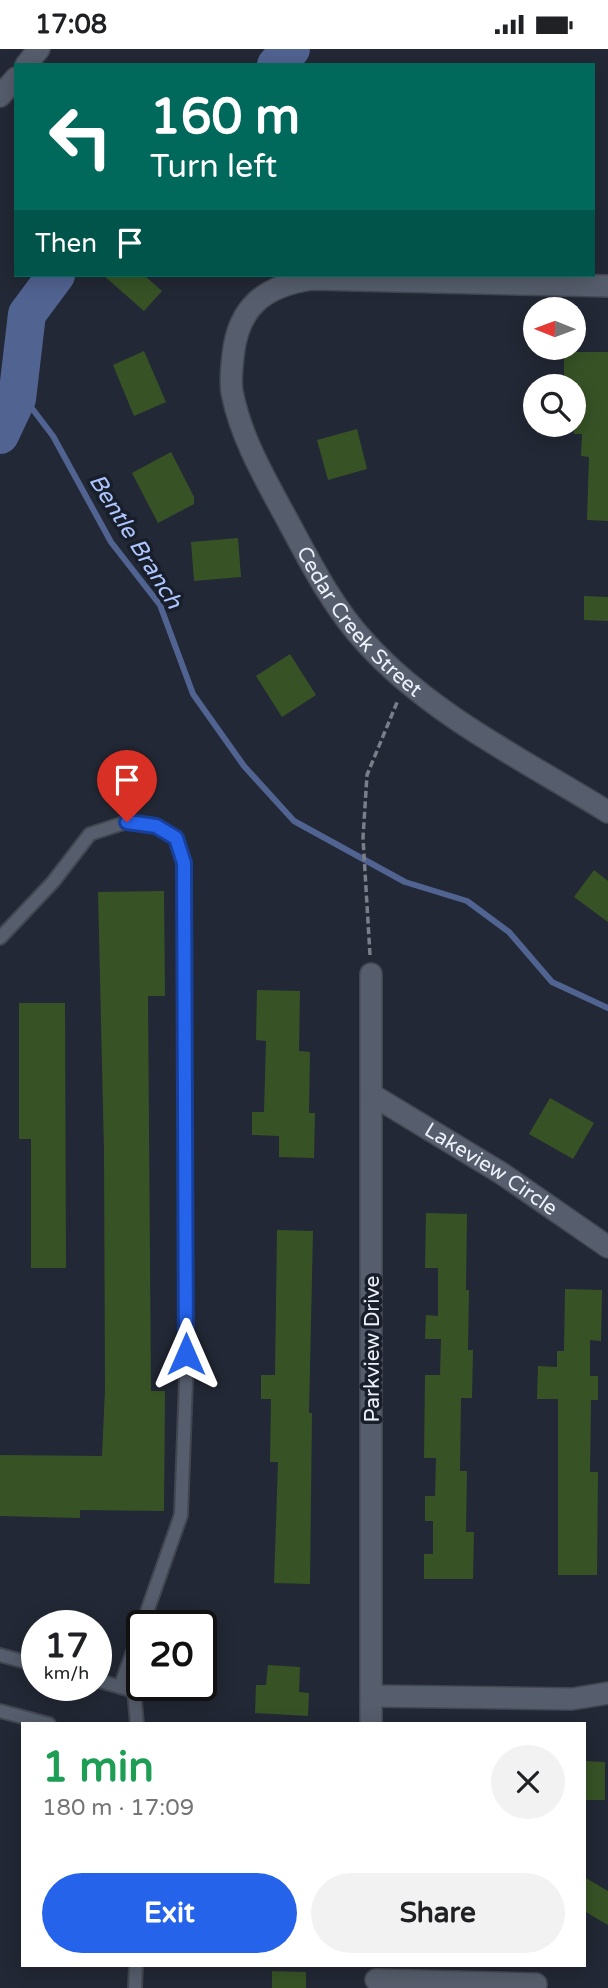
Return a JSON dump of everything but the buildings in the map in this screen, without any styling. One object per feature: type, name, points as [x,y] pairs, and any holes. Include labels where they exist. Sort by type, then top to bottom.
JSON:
[{"type":"street","points":[[28,63],[39,49]]},
{"type":"street","points":[[0,96],[14,80]]},
{"type":"street","name":"Cedar Creek Street","points":[[608,286],[299,281],[286,283],[263,295],[246,312],[234,341],[232,391],[260,470],[338,607],[365,642],[407,680],[465,723],[608,812]]},
{"type":"street","name":"Parkview Drive","points":[[371,974],[374,1096],[371,1722]]},
{"type":"street","name":"Lakeview Circle","points":[[374,1096],[501,1173],[608,1247]]},
{"type":"street","points":[[371,1696],[572,1699],[608,1693]]},
{"type":"street","points":[[376,1978],[536,1984]]},
{"type":"lane","points":[[0,938],[53,881],[90,834],[127,822],[156,826],[176,838],[184,863],[186,1381],[181,1515],[148,1610]]},
{"type":"lane","points":[[0,1655],[21,1661]]},
{"type":"lane","points":[[120,1687],[126,1670]]},
{"type":"lane","points":[[112,1685],[134,1691],[137,1722]]},
{"type":"lane","points":[[0,1711],[41,1722]]},
{"type":"lane","points":[[135,1988],[136,1967]]},
{"type":"path","points":[[371,974],[363,838],[367,775],[407,680]]},
{"type":"waterway","points":[[278,63],[291,49]]},
{"type":"waterway","points":[[0,435],[17,399],[27,314],[55,277]]},
{"type":"waterway","name":"Bentle Branch","points":[[18,390],[53,436],[111,542],[160,605],[193,694],[244,766],[294,821],[405,882],[467,901],[509,932],[552,982],[608,1008]]},
{"type":"route","points":[[127,822],[156,826],[176,838],[184,863],[186,1354]]}]
